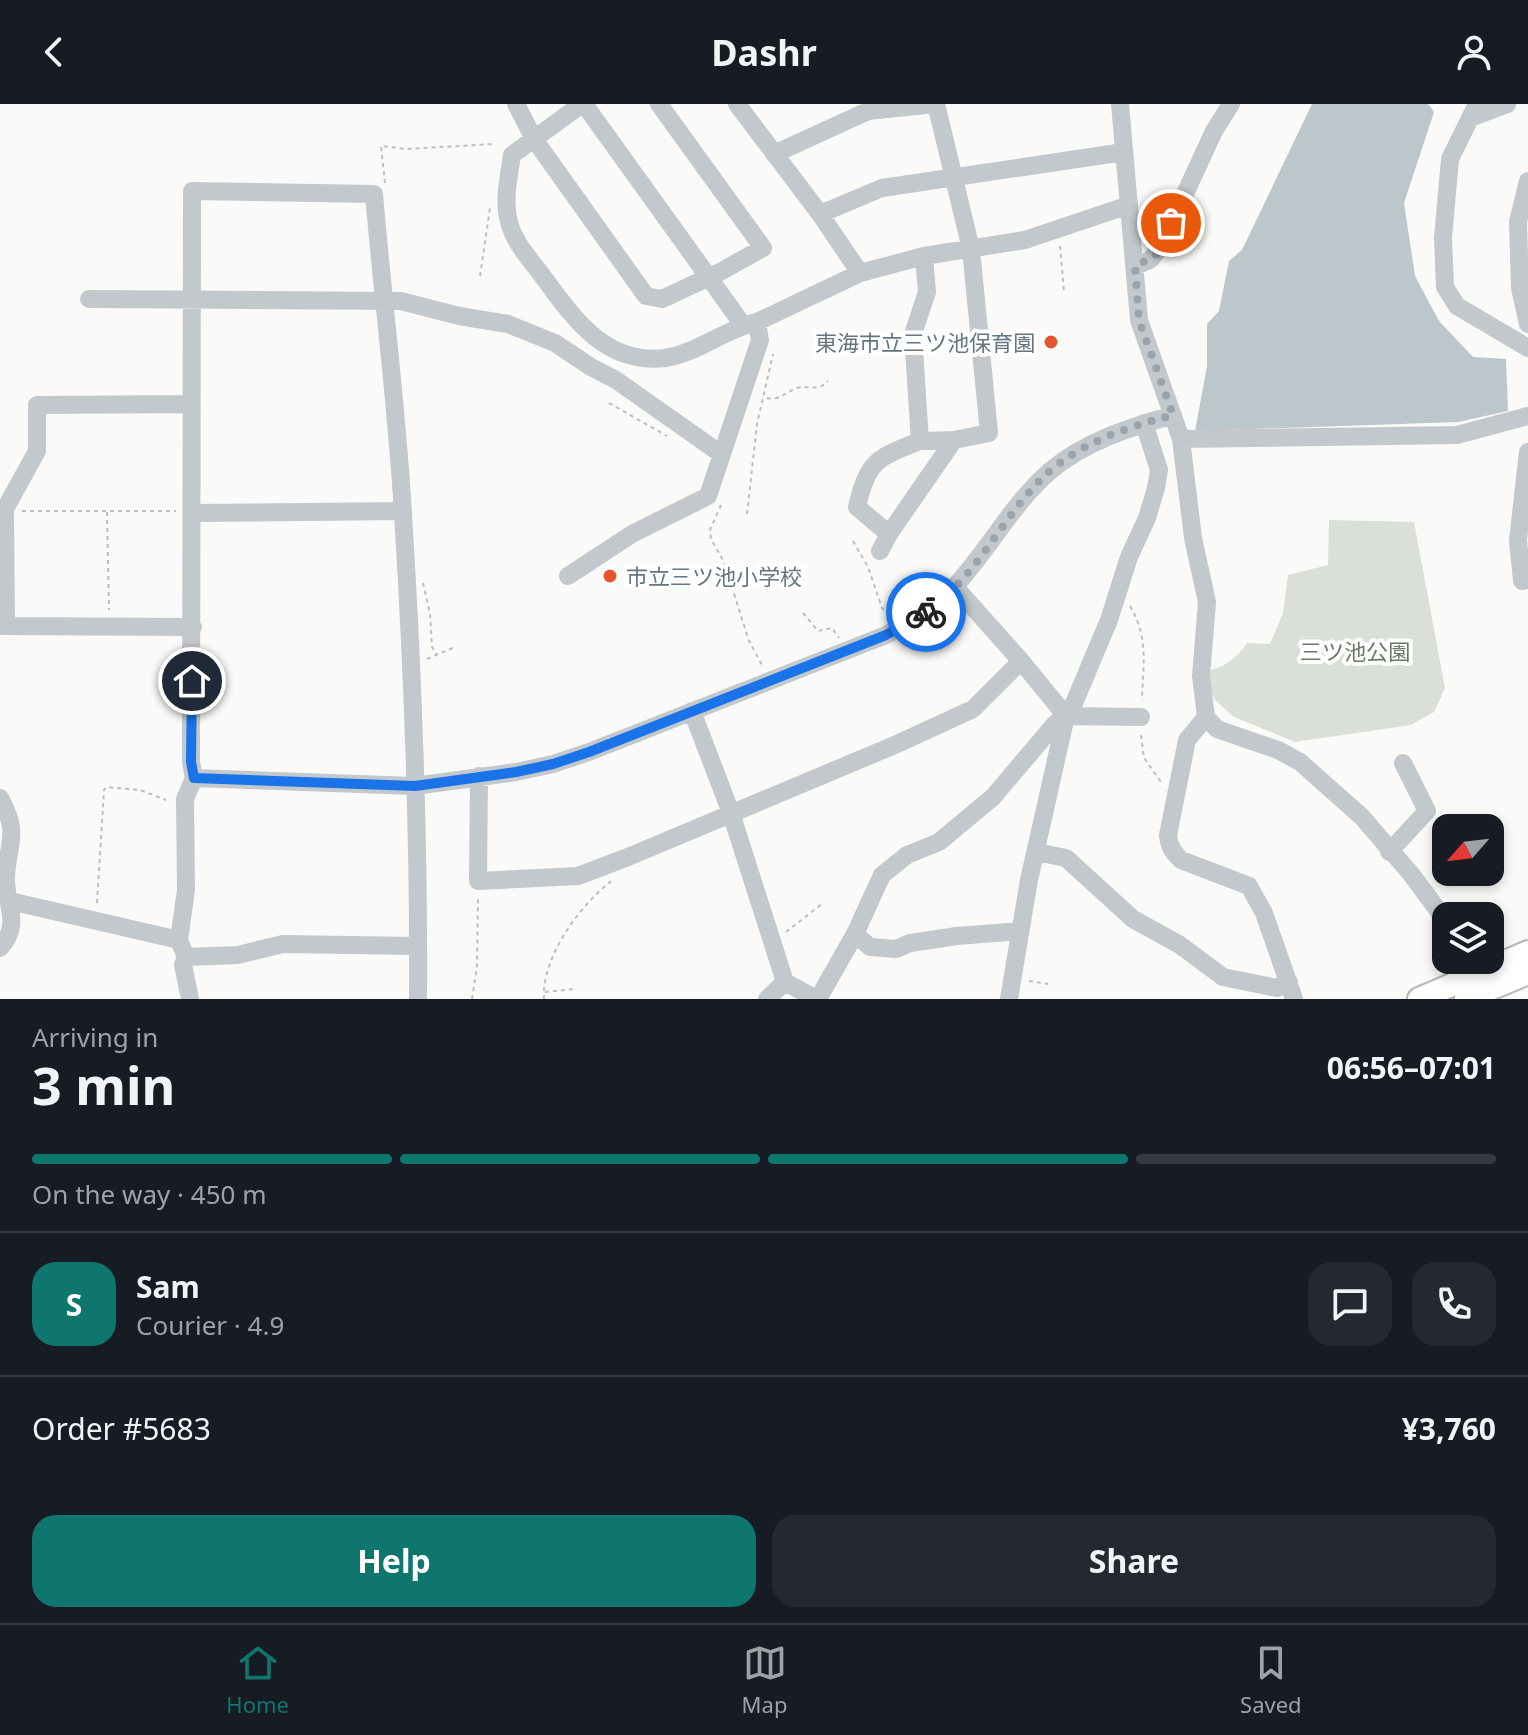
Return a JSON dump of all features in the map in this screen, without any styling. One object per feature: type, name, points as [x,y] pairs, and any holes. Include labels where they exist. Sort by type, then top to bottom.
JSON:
[{"type":"main road","points":[[1474,985],[1528,952]]},
{"type":"main road","points":[[1419,999],[1528,973]]},
{"type":"street","points":[[516,104],[534,139],[646,296],[662,299],[763,248],[659,104]]},
{"type":"street","points":[[753,329],[708,277],[583,104],[512,155],[506,201],[509,223],[520,246],[588,333],[601,344],[631,356],[667,357],[753,329],[860,273],[924,256],[1025,240],[1129,205]]},
{"type":"street","points":[[737,104],[860,273]]},
{"type":"street","points":[[774,154],[868,111],[936,104],[971,249],[989,433],[954,440],[920,441],[882,456],[864,478],[857,507],[889,534]]},
{"type":"street","points":[[1120,104],[1139,320],[1181,439],[1193,538],[1207,602],[1201,676],[1206,717],[1217,729],[1278,750],[1300,762],[1362,817],[1432,902]]},
{"type":"street","points":[[1135,266],[1150,260],[1160,248],[1214,131],[1231,104]]},
{"type":"street","points":[[1507,104],[1473,111],[1450,159],[1443,238],[1445,287],[1457,306],[1528,348]]},
{"type":"street","points":[[820,214],[882,188],[1124,152]]},
{"type":"street","points":[[1527,316],[1520,288],[1528,181]]},
{"type":"street","points":[[190,999],[182,949],[186,890],[185,799],[194,778],[191,762],[192,191],[374,194],[403,511],[415,786],[418,999]]},
{"type":"street","points":[[920,441],[913,334],[927,292],[924,256]]},
{"type":"street","points":[[89,299],[401,301],[459,316],[508,324],[555,343],[616,380],[721,454]]},
{"type":"street","points":[[568,576],[632,534],[708,496],[753,329]]},
{"type":"street","points":[[190,404],[37,405],[37,451],[5,509],[3,626],[193,627]]},
{"type":"street","points":[[194,778],[415,786],[553,764],[846,651],[900,627],[922,614],[955,587],[1024,498],[1051,471],[1089,444],[1173,415]]},
{"type":"street","points":[[1181,439],[1457,435],[1528,416]]},
{"type":"street","points":[[692,711],[731,813],[785,982],[817,999],[855,934],[882,875],[907,855],[939,842],[975,813],[1072,708],[1094,659],[1147,518],[1159,470],[1144,423]]},
{"type":"street","points":[[880,551],[954,440]]},
{"type":"street","points":[[1528,452],[1520,563],[1522,581],[1528,580]]},
{"type":"street","points":[[193,513],[403,511]]},
{"type":"street","points":[[955,587],[1066,716],[1141,717]]},
{"type":"street","points":[[479,776],[478,881],[578,876],[820,777],[973,709],[1021,661]]},
{"type":"street","points":[[1009,999],[1020,931],[1066,716]]},
{"type":"street","points":[[1036,852],[1066,858],[1133,919],[1180,945],[1223,977],[1291,990],[1264,913],[1249,886],[1188,863],[1173,853],[1168,835],[1187,740],[1206,717]]},
{"type":"street","points":[[1389,852],[1427,811],[1403,763]]},
{"type":"street","points":[[0,798],[8,812],[13,832],[6,875],[10,938],[0,948]]},
{"type":"street","points":[[10,901],[94,920],[182,949],[238,955],[283,944],[418,946]]},
{"type":"street","points":[[855,934],[870,947],[896,949],[910,943],[957,936],[1020,931]]},
{"type":"street","points":[[767,999],[785,982]]},
{"type":"path","points":[[374,194],[386,189],[381,146],[420,149],[494,144]]},
{"type":"path","points":[[480,276],[490,208]]},
{"type":"path","points":[[1058,229],[1064,292]]},
{"type":"path","points":[[747,514],[757,424],[773,352],[767,339],[753,329]]},
{"type":"path","points":[[765,397],[775,400],[800,387],[824,386],[828,381]]},
{"type":"path","points":[[609,403],[677,442]]},
{"type":"path","points":[[713,480],[723,494],[710,530],[711,539],[724,562],[749,641],[770,681]]},
{"type":"path","points":[[5,509],[193,513]]},
{"type":"path","points":[[107,511],[109,615]]},
{"type":"path","points":[[853,541],[868,567],[882,608],[900,627]]},
{"type":"path","points":[[422,578],[430,614],[432,647],[437,655]]},
{"type":"path","points":[[1118,589],[1141,626],[1144,650],[1141,717],[1144,758],[1175,800]]},
{"type":"path","points":[[803,613],[818,631],[832,628],[846,651]]},
{"type":"path","points":[[410,665],[455,647]]},
{"type":"path","points":[[94,920],[104,790],[106,787],[140,790],[166,800]]},
{"type":"path","points":[[544,999],[547,968],[565,936],[603,887],[615,879]]},
{"type":"path","points":[[472,999],[477,966],[478,881]]},
{"type":"path","points":[[772,941],[823,903]]},
{"type":"path","points":[[1012,978],[1048,984]]},
{"type":"path","points":[[544,992],[575,989]]},
{"type":"green space","name":"三ツ池公園","points":[[1329,520],[1414,522],[1445,688],[1434,712],[1411,725],[1295,742],[1234,717],[1215,700],[1209,686],[1208,671],[1230,661],[1247,643],[1270,644],[1283,613],[1288,575],[1328,565]]},
{"type":"shaded area","points":[[1312,104],[1428,104],[1434,112],[1404,203],[1415,276],[1439,321],[1473,357],[1506,359],[1508,411],[1458,422],[1195,431],[1207,366],[1207,324],[1219,311],[1229,261],[1242,250]]},
{"type":"way so far","points":[[926,612],[955,587],[1024,498],[1051,471],[1089,444],[1126,428],[1173,415],[1139,320],[1135,266],[1155,256],[1171,223]]},
{"type":"place","name":"東海市立三ツ池保育園","points":[[1051,342]]},
{"type":"place","name":"市立三ツ池小学校","points":[[610,576]]},
{"type":"route","points":[[192,681],[191,762],[194,778],[415,786],[516,772],[589,752],[886,635],[926,612]]}]
